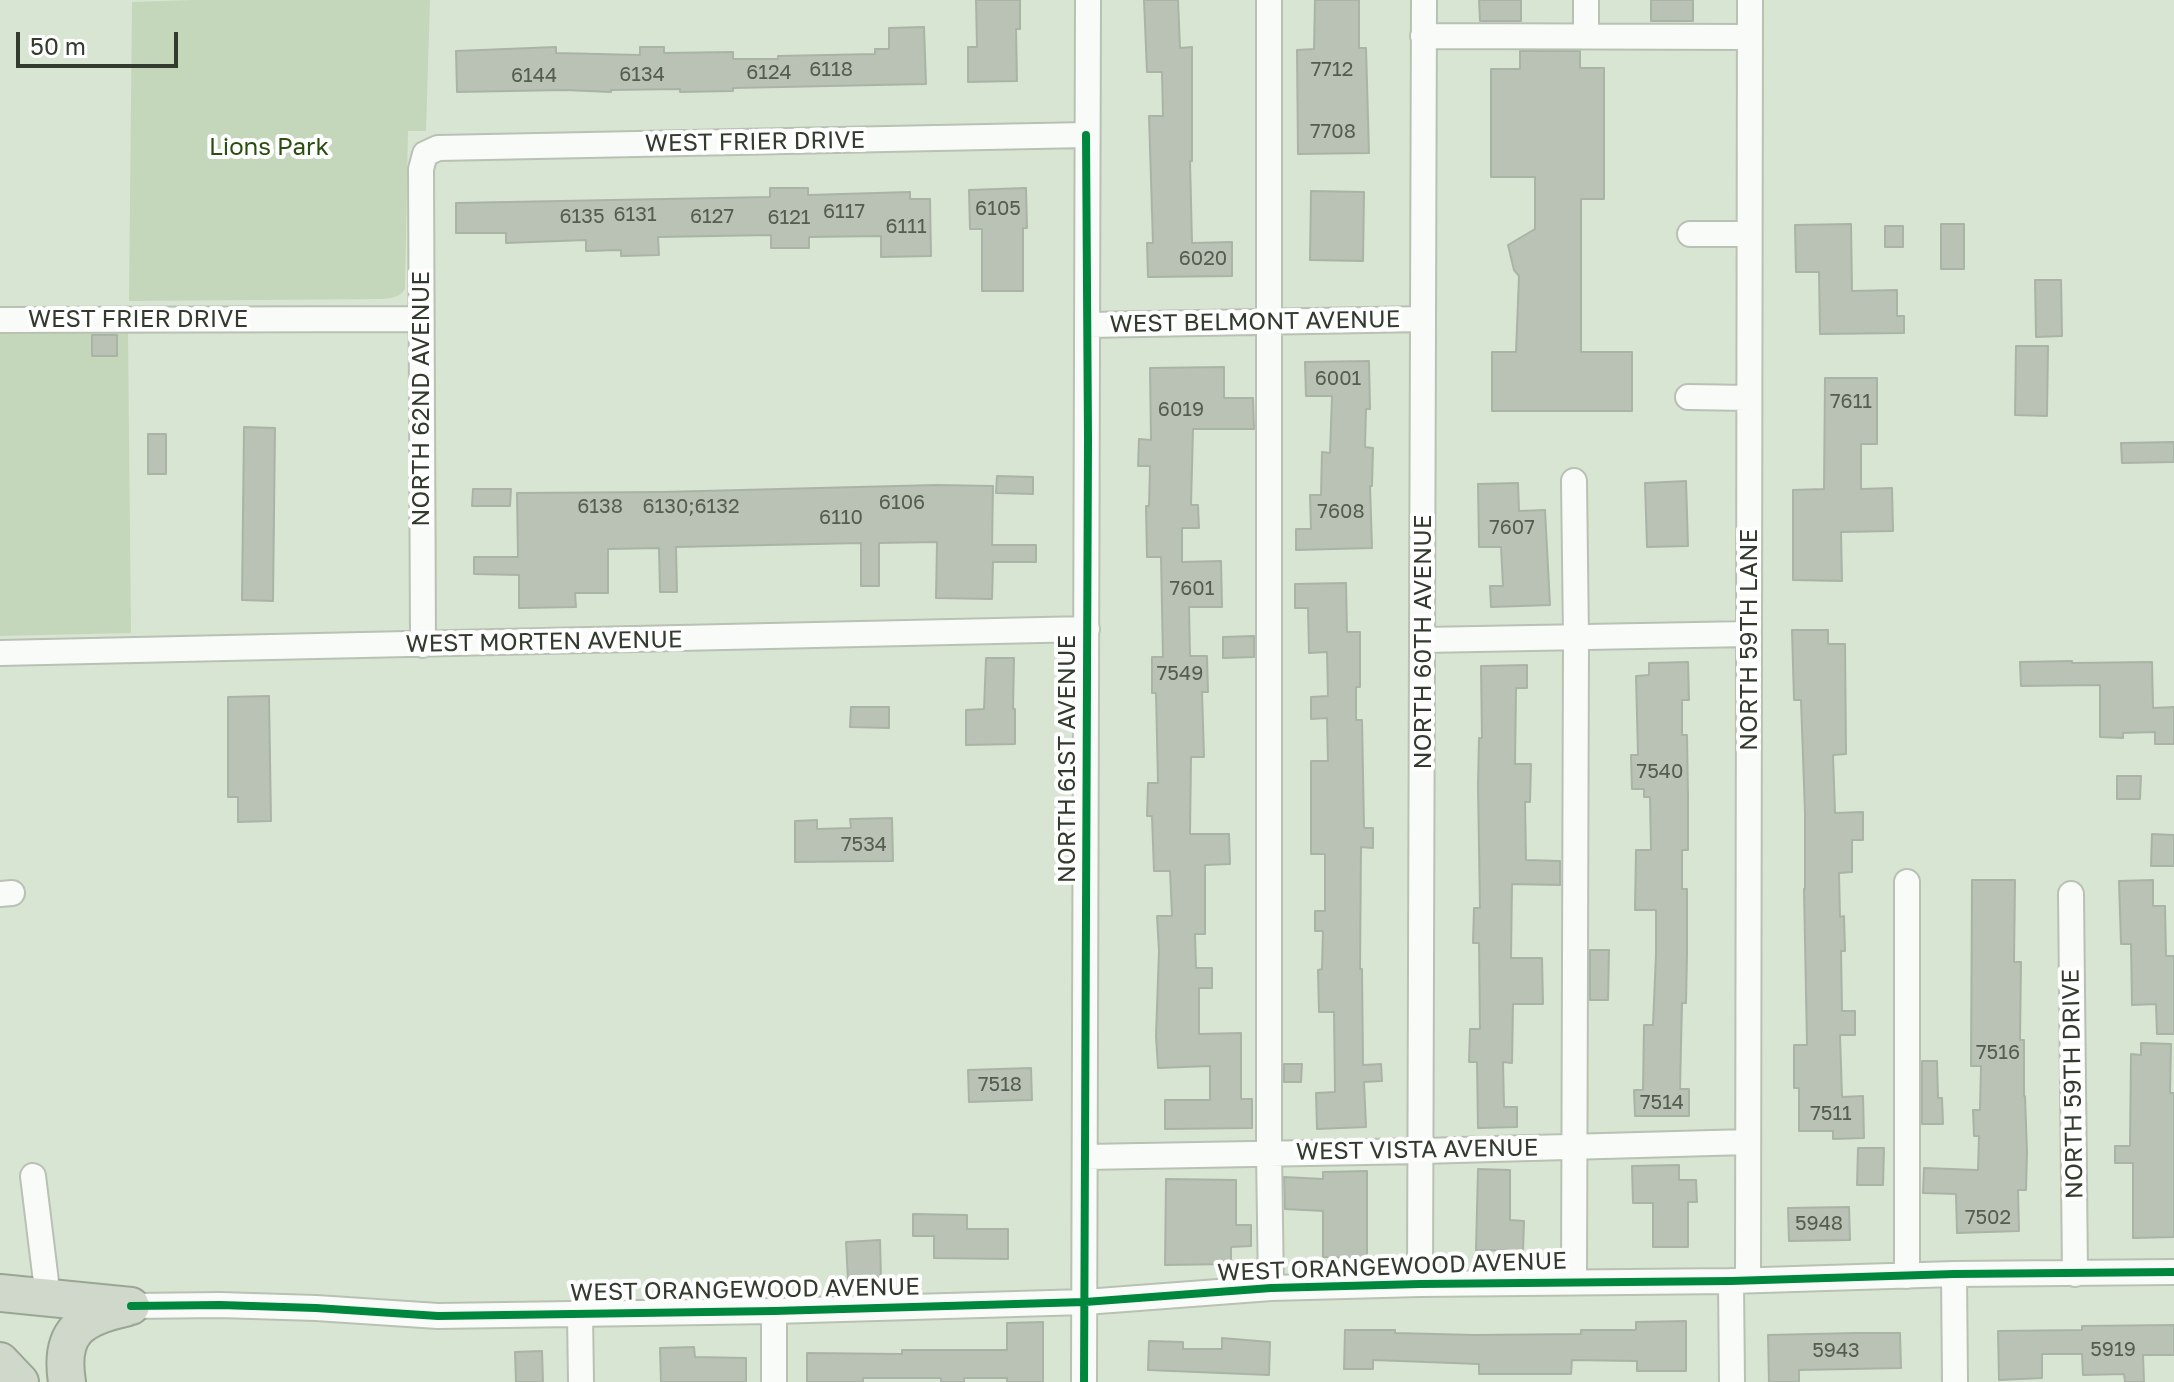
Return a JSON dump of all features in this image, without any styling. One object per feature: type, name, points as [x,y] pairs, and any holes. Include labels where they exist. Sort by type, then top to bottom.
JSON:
[{"type":"highway","points":[[0,1293],[131,1306]]},
{"type":"highway","points":[[67,1382],[66,1351],[80,1325],[90,1317],[131,1306]]},
{"type":"highway","points":[[0,1361],[20,1382]]},
{"type":"street","name":"NORTH 61ST AVENUE","points":[[1084,1382],[1088,0]]},
{"type":"street","points":[[1269,0],[1271,1288]]},
{"type":"street","name":"NORTH 60TH AVENUE","points":[[1420,1284],[1423,640],[1431,445],[1423,319],[1424,0]]},
{"type":"street","points":[[1586,0],[1586,36]]},
{"type":"street","name":"NORTH 59TH LANE","points":[[1732,1382],[1748,1142],[1750,0]]},
{"type":"street","points":[[1423,36],[1750,37]]},
{"type":"street","name":"WEST FRIER DRIVE","points":[[425,154],[438,148],[1086,135]]},
{"type":"street","name":"NORTH 62ND AVENUE","points":[[423,645],[420,319],[421,169],[425,154]]},
{"type":"street","points":[[1690,234],[1749,234]]},
{"type":"street","name":"WEST FRIER DRIVE","points":[[0,320],[420,319]]},
{"type":"street","name":"WEST BELMONT AVENUE","points":[[1088,325],[1423,319]]},
{"type":"street","points":[[1688,397],[1749,398]]},
{"type":"street","points":[[1574,481],[1574,1281]]},
{"type":"street","name":"WEST MORTEN AVENUE","points":[[0,653],[1087,629]]},
{"type":"street","points":[[1423,640],[1749,634]]},
{"type":"street","points":[[1907,882],[1907,1276]]},
{"type":"street","name":"NORTH 59TH DRIVE","points":[[2071,894],[2075,1274]]},
{"type":"street","name":"WEST VISTA AVENUE","points":[[1085,1157],[1748,1142]]},
{"type":"street","points":[[33,1176],[48,1298]]},
{"type":"street","name":"WEST ORANGEWOOD AVENUE","points":[[131,1306],[316,1308],[438,1316],[774,1311],[1085,1302],[1271,1288],[2174,1272]]},
{"type":"street","points":[[1954,1274],[1955,1382]]},
{"type":"street","points":[[774,1311],[774,1382]]},
{"type":"street","points":[[580,1314],[581,1382]]},
{"type":"green space","name":"Lions Park","points":[[430,0],[426,131],[408,131],[405,289],[401,294],[383,299],[129,301],[132,2]]},
{"type":"green space","points":[[128,333],[131,633],[0,636],[0,334]]},
{"type":"building","points":[[976,0],[1020,0],[1020,29],[1016,29],[1017,81],[968,82],[968,47],[977,47]]},
{"type":"building","points":[[1144,0],[1178,0],[1180,48],[1192,47],[1192,243],[1232,242],[1232,276],[1148,277],[1147,243],[1153,243],[1149,116],[1163,116],[1162,72],[1147,72]]},
{"type":"building","points":[[1315,0],[1359,0],[1359,48],[1366,48],[1369,153],[1298,154],[1297,50],[1314,49]]},
{"type":"building","points":[[1479,0],[1521,0],[1521,21],[1480,21]]},
{"type":"building","points":[[1651,0],[1693,0],[1693,21],[1651,21]]},
{"type":"building","points":[[924,27],[926,84],[680,92],[680,89],[457,92],[456,51],[556,47],[556,53],[640,55],[640,47],[664,47],[664,53],[733,52],[733,59],[778,59],[778,56],[875,54],[875,49],[889,49],[889,28]]},
{"type":"building","points":[[1520,51],[1580,51],[1580,68],[1604,68],[1604,199],[1581,199],[1581,352],[1632,352],[1632,411],[1492,411],[1492,352],[1516,352],[1519,276],[1514,270],[1508,245],[1535,229],[1535,177],[1491,177],[1491,69],[1520,69]]},
{"type":"building","points":[[770,188],[808,188],[808,195],[910,192],[910,199],[930,199],[931,256],[881,257],[881,236],[809,237],[809,248],[771,248],[771,235],[658,237],[659,255],[621,256],[621,250],[586,251],[586,240],[506,243],[506,233],[456,233],[456,203],[770,197]]},
{"type":"building","points":[[1026,188],[1023,291],[982,291],[982,229],[970,229],[969,190]]},
{"type":"building","points":[[1311,191],[1364,192],[1363,261],[1310,260]]},
{"type":"building","points":[[1851,224],[1852,291],[1897,290],[1897,316],[1904,316],[1904,333],[1820,334],[1819,272],[1796,272],[1795,225]]},
{"type":"building","points":[[1941,224],[1964,224],[1964,269],[1941,269]]},
{"type":"building","points":[[1885,226],[1903,226],[1903,247],[1885,247]]},
{"type":"building","points":[[2035,280],[2061,280],[2062,336],[2036,337]]},
{"type":"building","points":[[92,335],[117,335],[117,356],[92,356]]},
{"type":"building","points":[[2016,346],[2048,346],[2047,416],[2015,415]]},
{"type":"building","points":[[1369,361],[1370,409],[1366,409],[1365,447],[1373,448],[1370,486],[1372,548],[1296,550],[1296,529],[1311,529],[1310,495],[1321,495],[1322,452],[1330,453],[1332,396],[1306,396],[1305,362]]},
{"type":"building","points":[[1224,367],[1224,398],[1253,398],[1254,429],[1193,429],[1191,505],[1198,505],[1199,528],[1182,528],[1182,562],[1221,561],[1222,607],[1189,607],[1190,656],[1207,656],[1208,692],[1202,692],[1204,757],[1191,757],[1190,834],[1229,834],[1230,864],[1205,865],[1205,934],[1195,934],[1196,968],[1212,968],[1212,988],[1199,988],[1199,1034],[1241,1033],[1241,1099],[1252,1099],[1252,1128],[1165,1129],[1165,1100],[1210,1100],[1210,1066],[1158,1068],[1157,916],[1172,916],[1170,871],[1154,871],[1152,816],[1147,816],[1148,783],[1158,783],[1152,657],[1163,657],[1161,557],[1147,557],[1146,506],[1149,506],[1150,466],[1138,466],[1139,439],[1151,440],[1150,368]]},
{"type":"building","points":[[1825,378],[1877,378],[1877,444],[1861,444],[1861,489],[1892,488],[1893,531],[1841,532],[1842,581],[1793,580],[1793,490],[1824,489]]},
{"type":"building","points":[[244,427],[275,428],[273,601],[242,600]]},
{"type":"building","points":[[148,434],[166,434],[166,474],[148,474]]},
{"type":"building","points":[[2174,442],[2174,462],[2122,463],[2121,443]]},
{"type":"building","points":[[997,476],[1033,477],[1033,494],[996,493]]},
{"type":"building","points":[[1686,481],[1688,546],[1647,547],[1645,483]]},
{"type":"building","points":[[1518,483],[1519,511],[1545,510],[1550,605],[1491,607],[1490,586],[1503,586],[1501,547],[1479,547],[1478,484]]},
{"type":"building","points":[[993,486],[992,545],[1036,545],[1036,562],[993,562],[992,599],[936,598],[937,542],[879,543],[879,586],[861,586],[861,543],[676,547],[677,592],[660,592],[659,548],[608,549],[608,593],[575,593],[576,607],[519,608],[519,575],[474,574],[474,557],[518,557],[517,493]]},
{"type":"building","points":[[473,489],[511,489],[510,506],[472,506]]},
{"type":"building","points":[[1346,583],[1347,632],[1360,632],[1360,687],[1356,687],[1356,720],[1362,720],[1364,828],[1373,828],[1373,848],[1361,847],[1363,1065],[1381,1064],[1382,1081],[1364,1082],[1366,1127],[1317,1129],[1316,1093],[1335,1092],[1334,1012],[1319,1012],[1318,970],[1322,969],[1323,931],[1315,931],[1315,911],[1325,911],[1325,854],[1311,854],[1311,761],[1328,761],[1327,718],[1311,719],[1311,697],[1328,696],[1327,652],[1309,653],[1308,608],[1295,608],[1295,584]]},
{"type":"building","points":[[1792,630],[1828,630],[1828,644],[1845,644],[1846,754],[1833,755],[1835,813],[1863,812],[1863,840],[1852,840],[1852,872],[1839,873],[1845,951],[1841,951],[1842,1011],[1855,1011],[1855,1035],[1840,1035],[1842,1097],[1863,1096],[1864,1138],[1833,1139],[1833,1131],[1799,1131],[1799,1088],[1794,1088],[1794,1045],[1807,1045],[1805,813],[1801,700],[1794,700]]},
{"type":"building","points":[[1254,636],[1254,657],[1223,658],[1223,637]]},
{"type":"building","points":[[986,658],[1014,658],[1015,744],[966,745],[966,710],[984,709]]},
{"type":"building","points":[[1688,662],[1689,700],[1682,700],[1682,735],[1687,735],[1688,850],[1682,850],[1682,889],[1687,889],[1687,954],[1686,1003],[1682,1003],[1680,1089],[1689,1089],[1689,1116],[1635,1116],[1634,1090],[1643,1090],[1644,1025],[1653,1025],[1656,954],[1656,910],[1635,910],[1636,850],[1651,850],[1650,797],[1644,797],[1644,789],[1632,789],[1631,755],[1638,755],[1636,676],[1649,675],[1649,663]]},
{"type":"building","points":[[2020,662],[2152,662],[2153,708],[2174,707],[2174,744],[2155,744],[2155,732],[2123,733],[2123,738],[2100,737],[2100,685],[2021,686]]},
{"type":"building","points":[[1527,665],[1527,688],[1516,688],[1515,764],[1531,764],[1530,802],[1525,802],[1526,860],[1560,861],[1560,885],[1512,884],[1511,958],[1542,958],[1543,1004],[1513,1004],[1512,1063],[1503,1062],[1504,1107],[1517,1107],[1517,1127],[1478,1128],[1477,1062],[1469,1062],[1470,1029],[1480,1029],[1479,943],[1473,943],[1474,908],[1480,908],[1478,786],[1479,738],[1482,738],[1481,666]]},
{"type":"building","points":[[269,696],[271,821],[238,822],[238,797],[228,797],[228,697]]},
{"type":"building","points":[[851,707],[889,707],[889,728],[850,727]]},
{"type":"building","points":[[2117,776],[2141,776],[2140,799],[2117,799]]},
{"type":"building","points":[[892,818],[893,861],[795,862],[795,821],[817,820],[817,829],[851,828],[850,819]]},
{"type":"building","points":[[2152,834],[2174,835],[2174,866],[2151,866]]},
{"type":"building","points":[[1972,880],[2015,880],[2014,962],[2021,962],[2020,1040],[2024,1040],[2027,1152],[2026,1190],[2018,1190],[2019,1231],[1957,1233],[1956,1194],[1923,1193],[1924,1168],[1978,1170],[1979,1136],[1974,1136],[1973,1110],[1980,1110],[1981,1066],[1971,1066]]},
{"type":"building","points":[[2153,880],[2153,906],[2165,906],[2166,956],[2174,956],[2174,1034],[2157,1034],[2156,1004],[2132,1005],[2131,944],[2121,944],[2119,881]]},
{"type":"building","points":[[1590,950],[1609,950],[1608,1000],[1590,1000]]},
{"type":"building","points":[[2141,1043],[2171,1044],[2174,1237],[2133,1238],[2133,1163],[2115,1163],[2115,1146],[2130,1146],[2131,1054],[2141,1055]]},
{"type":"building","points":[[1922,1061],[1937,1061],[1938,1098],[1942,1098],[1943,1124],[1922,1124]]},
{"type":"building","points":[[1284,1064],[1302,1064],[1301,1082],[1284,1082]]},
{"type":"building","points":[[1031,1068],[1032,1100],[969,1102],[968,1070]]},
{"type":"building","points":[[1858,1148],[1884,1148],[1883,1185],[1857,1185]]},
{"type":"building","points":[[1679,1165],[1679,1180],[1696,1180],[1697,1202],[1688,1202],[1688,1247],[1653,1247],[1653,1203],[1633,1203],[1632,1166]]},
{"type":"building","points":[[1478,1169],[1510,1170],[1510,1220],[1524,1221],[1523,1251],[1476,1250]]},
{"type":"building","points":[[1367,1171],[1367,1258],[1323,1257],[1323,1211],[1285,1209],[1284,1177],[1323,1179],[1323,1172]]},
{"type":"building","points":[[1166,1179],[1236,1180],[1236,1225],[1251,1225],[1251,1246],[1231,1247],[1231,1264],[1165,1265]]},
{"type":"building","points":[[1849,1207],[1850,1240],[1789,1241],[1788,1208]]},
{"type":"building","points":[[913,1214],[967,1215],[967,1229],[1008,1229],[1008,1259],[934,1258],[934,1236],[913,1236]]},
{"type":"building","points":[[880,1240],[881,1279],[848,1280],[846,1242]]},
{"type":"building","points":[[1686,1321],[1686,1371],[1637,1371],[1637,1361],[1572,1360],[1571,1374],[1479,1374],[1479,1364],[1373,1360],[1373,1369],[1344,1369],[1345,1330],[1475,1335],[1581,1334],[1581,1330],[1636,1330],[1636,1322]]},
{"type":"building","points":[[1043,1322],[1043,1382],[1007,1382],[1007,1378],[964,1378],[964,1382],[941,1382],[941,1378],[863,1378],[863,1382],[807,1382],[807,1353],[902,1354],[902,1350],[1007,1350],[1007,1323]]},
{"type":"building","points":[[2174,1325],[2174,1355],[2143,1355],[2144,1382],[2125,1382],[2124,1374],[2083,1375],[2082,1354],[2042,1354],[2042,1378],[1999,1380],[1998,1331]]},
{"type":"building","points":[[1900,1333],[1901,1368],[1799,1370],[1799,1382],[1769,1382],[1768,1335]]},
{"type":"building","points":[[1222,1338],[1270,1342],[1269,1375],[1148,1370],[1149,1341],[1183,1342],[1183,1349],[1222,1349]]},
{"type":"building","points":[[694,1347],[695,1357],[746,1358],[746,1382],[661,1382],[660,1348]]},
{"type":"building","points":[[542,1351],[543,1382],[516,1382],[515,1352]]},
{"type":"cycle path","points":[[1084,1382],[1088,439],[1086,135]]},
{"type":"cycle path","points":[[131,1306],[316,1308],[438,1316],[774,1311],[1085,1302],[1271,1288],[2174,1272]]}]
